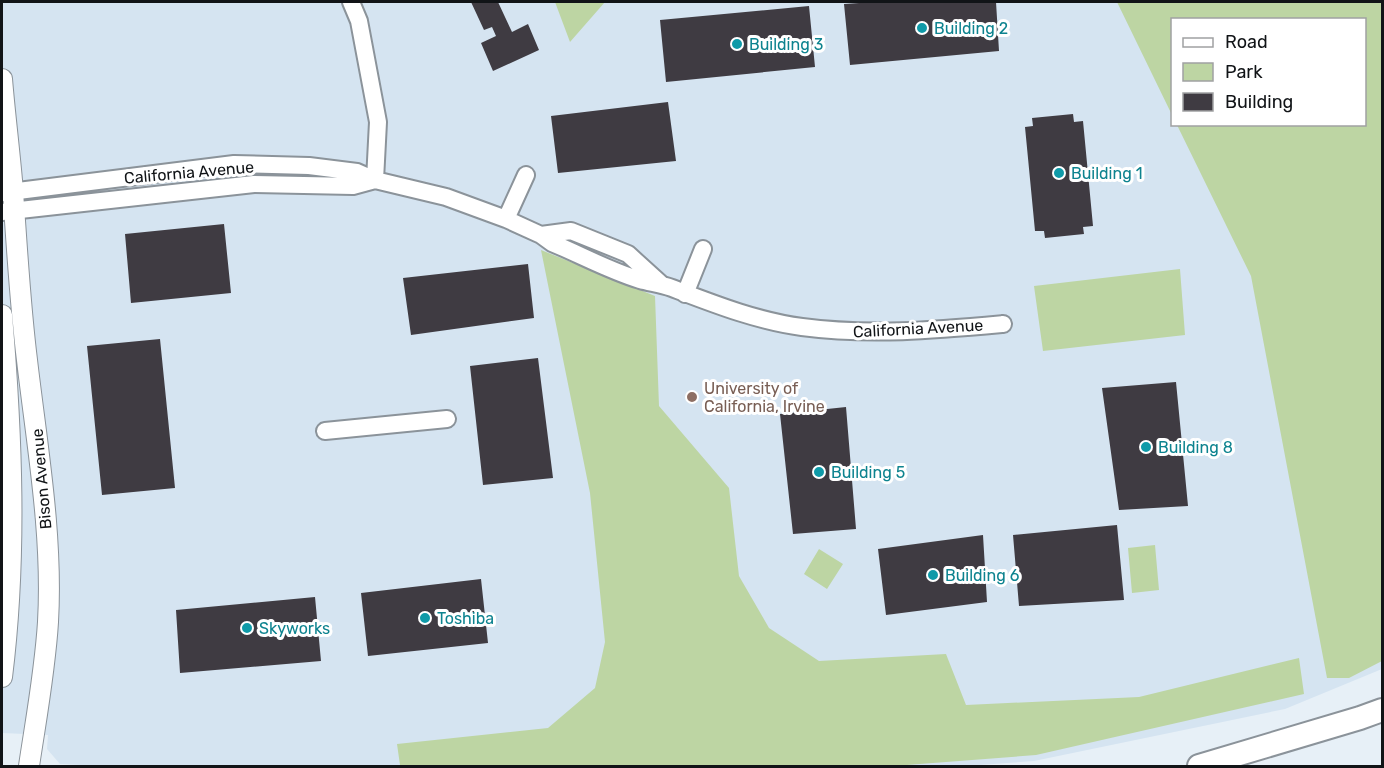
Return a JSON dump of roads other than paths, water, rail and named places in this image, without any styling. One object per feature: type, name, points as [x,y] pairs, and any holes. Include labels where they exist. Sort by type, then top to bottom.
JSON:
[{"type":"highway","points":[[1198,766],[1383,710]]},
{"type":"main road","name":"Bison Avenue","points":[[2,79],[7,202],[48,548],[48,622],[39,705],[28,766]]},
{"type":"main road","name":"Bison Avenue","points":[[2,315],[10,431],[12,558],[2,677]]},
{"type":"street","points":[[351,2],[359,21],[378,122],[375,180]]},
{"type":"street","points":[[506,219],[526,175]]},
{"type":"street","name":"California Avenue","points":[[7,202],[254,184],[353,186],[375,180],[446,197],[506,219],[541,235],[552,243],[640,280],[661,284],[758,318],[800,327],[848,332],[914,332],[1003,324]]},
{"type":"street","points":[[685,294],[703,249]]},
{"type":"street","points":[[325,431],[447,419]]},
{"type":"place","name":"Building 2","points":[[922,28]]},
{"type":"place","name":"Building 3","points":[[737,44]]},
{"type":"place","name":"Building 1","points":[[1059,173]]},
{"type":"place","name":"University of California, Irvine","points":[[692,397]]},
{"type":"place","name":"Building 8","points":[[1146,447]]},
{"type":"place","name":"Building 5","points":[[819,472]]},
{"type":"place","name":"Building 6","points":[[933,575]]},
{"type":"place","name":"Toshiba","points":[[425,618]]},
{"type":"place","name":"Skyworks","points":[[247,628]]}]
